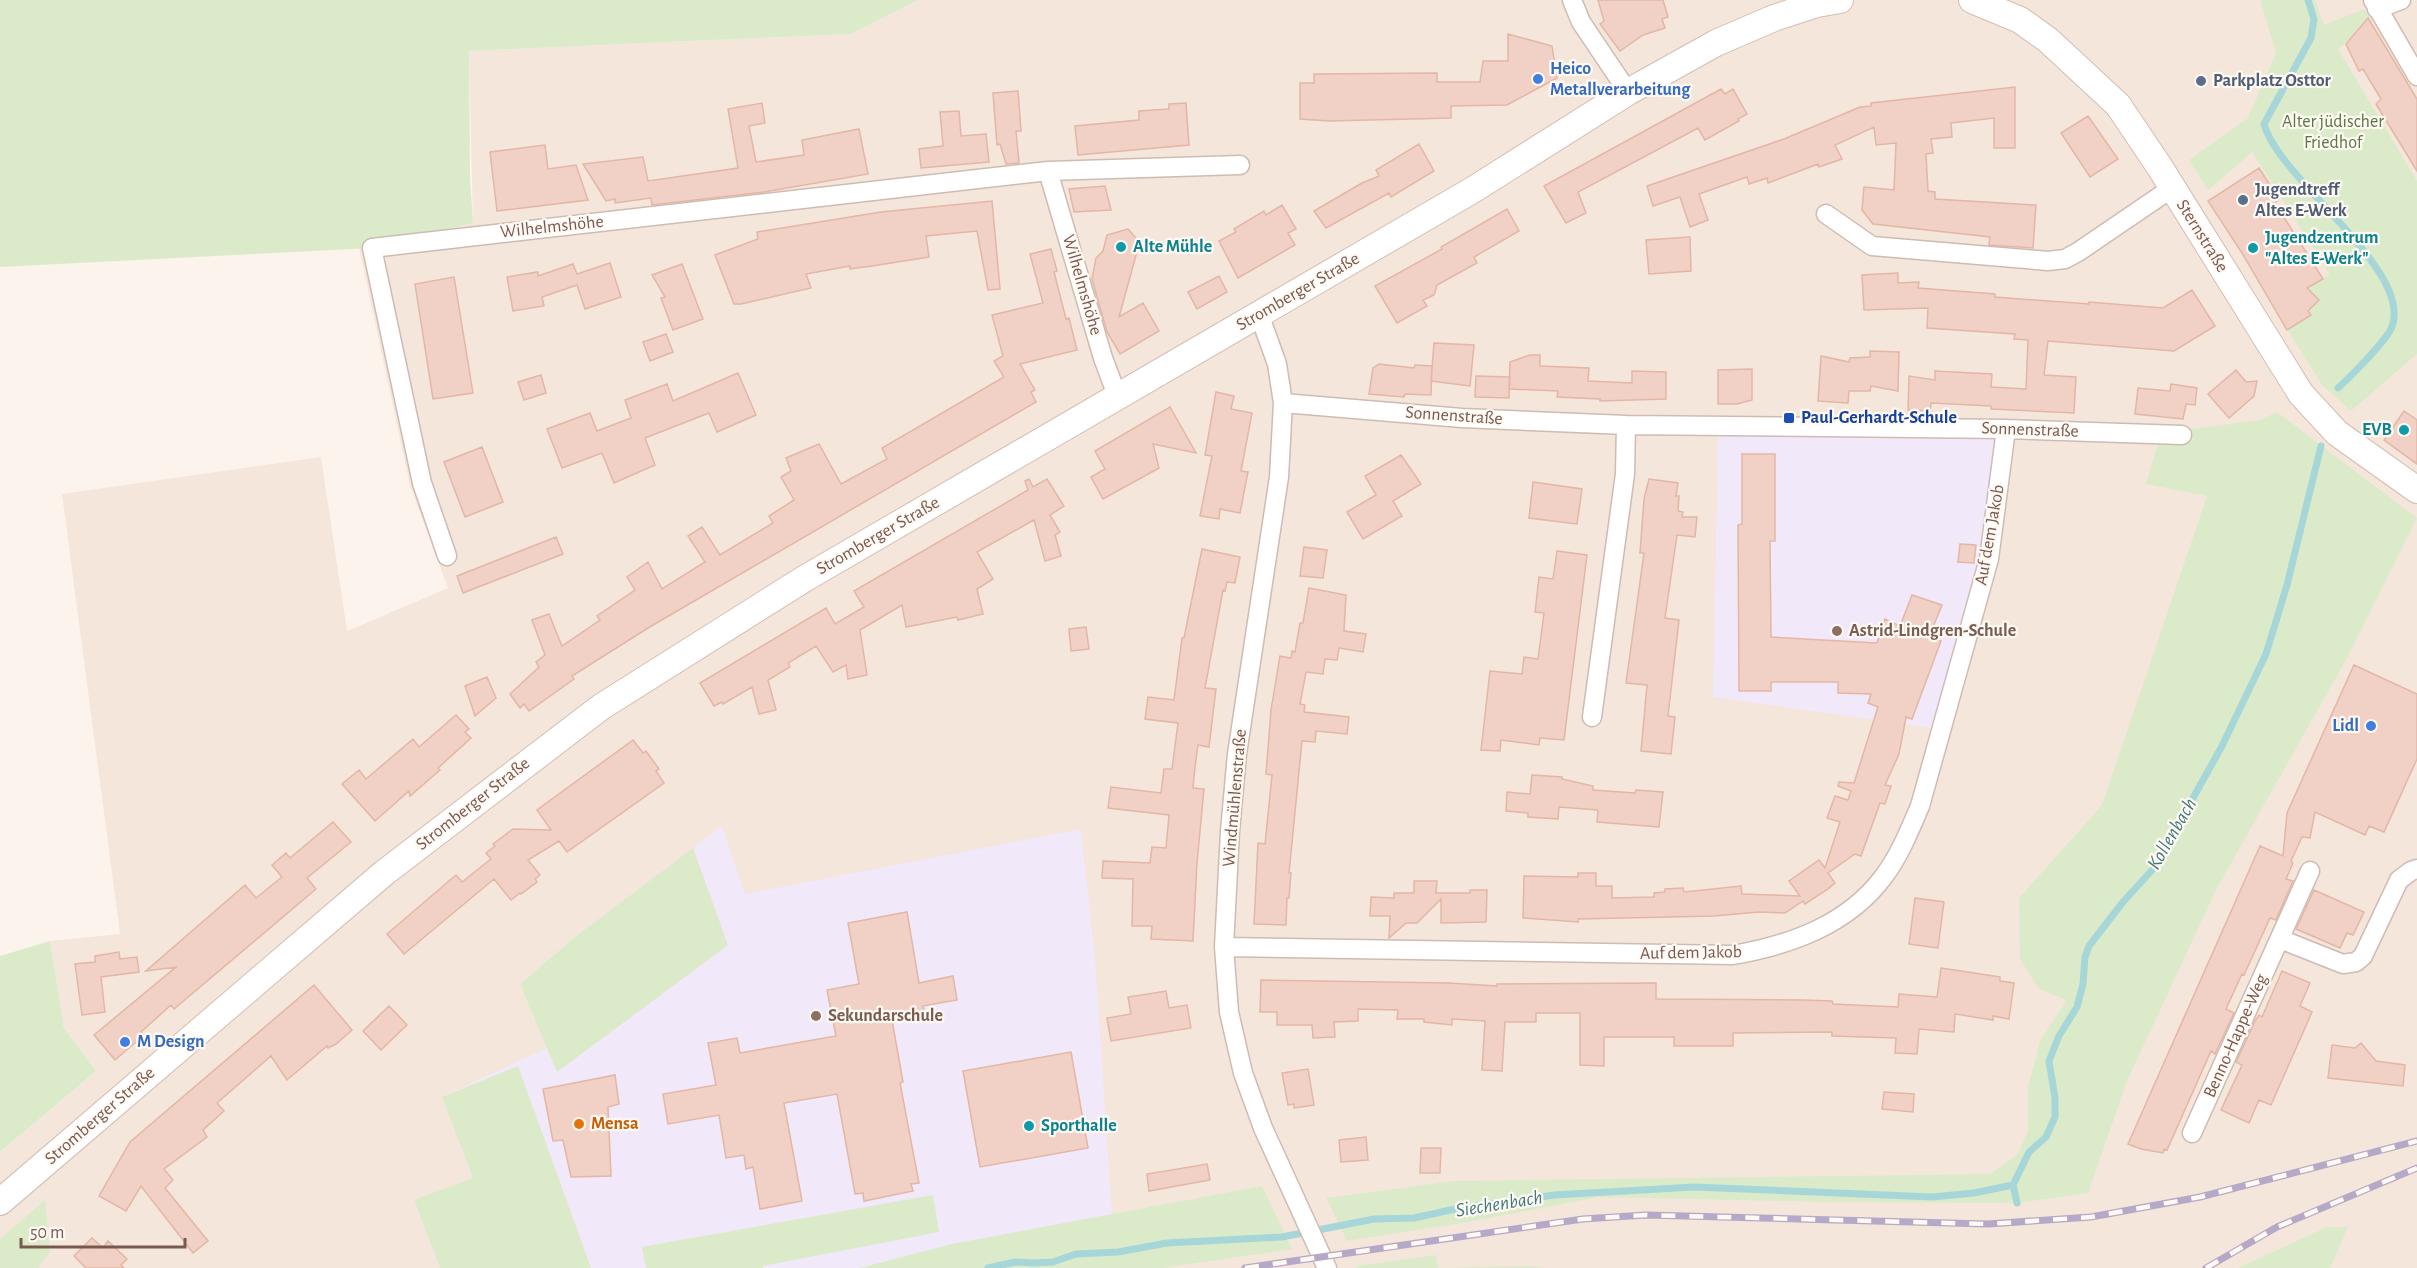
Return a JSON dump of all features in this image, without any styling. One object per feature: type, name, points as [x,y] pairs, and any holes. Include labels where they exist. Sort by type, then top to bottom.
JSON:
[{"type":"main road","name":"Stromberger Straße","points":[[0,1202],[384,873],[601,707],[804,579],[1471,191],[1542,144],[1628,92],[1716,43],[1774,18],[1817,4],[1840,0]]},
{"type":"main road","name":"Sternstraße","points":[[1972,0],[2020,20],[2069,58],[2118,105],[2301,394],[2337,433],[2417,490]]},
{"type":"street","points":[[1572,0],[1581,22],[1628,92]]},
{"type":"street","points":[[2401,0],[2375,4],[2417,76]]},
{"type":"street","name":"Wilhelmshöhe","points":[[447,556],[422,483],[372,248],[1048,171],[1240,165]]},
{"type":"street","name":"Wilhelmshöhe","points":[[1048,171],[1103,358],[1118,398]]},
{"type":"street","points":[[1826,214],[1872,246],[2048,261],[2078,252],[2172,188]]},
{"type":"street","name":"Windmühlenstraße","points":[[1259,314],[1276,364],[1283,403],[1279,477],[1237,754],[1230,831],[1224,947],[1229,1012],[1243,1073],[1263,1128],[1327,1268]]},
{"type":"street","name":"Sonnenstraße","points":[[1283,403],[1462,418],[1626,425],[2006,429],[2182,435]]},
{"type":"street","points":[[1592,717],[1625,474],[1626,425]]},
{"type":"street","name":"Auf dem Jakob","points":[[1224,947],[1733,956],[1801,939],[1828,925],[1857,904],[1884,876],[1920,806],[1989,559],[2006,429]]},
{"type":"street","points":[[2280,939],[2343,964],[2356,962],[2363,956],[2399,880],[2417,869]]},
{"type":"street","name":"Benno-Happe-Weg","points":[[2192,1133],[2310,871]]},
{"type":"shaded area","points":[[918,0],[2417,0],[2417,1268],[0,1268],[0,1152],[96,1071],[64,1028],[50,941],[120,934],[62,494],[321,457],[347,631],[448,588],[410,486],[359,248],[473,223],[469,51],[851,34]]},
{"type":"shaded area","name":"Astrid-Lindgren-Schule","points":[[1718,433],[1997,435],[1980,564],[1932,728],[1713,697]]},
{"type":"shaded area","name":"Sekundarschule","points":[[722,826],[745,894],[1081,829],[1095,957],[1112,1214],[952,1244],[860,1268],[440,1268],[414,1201],[473,1178],[442,1097],[547,1048],[520,984],[576,936]]},
{"type":"green space","points":[[0,0],[918,0],[851,34],[469,51],[470,178],[473,223],[372,248],[0,267]]},
{"type":"green space","name":"Alter jüdischer Friedhof","points":[[2260,0],[2315,0],[2324,25],[2365,9],[2371,22],[2338,49],[2417,181],[2417,354],[2351,411],[2322,385],[2274,308],[2330,274],[2252,152],[2208,190],[2189,160],[2248,118],[2276,53]]},
{"type":"green space","points":[[2277,412],[2417,518],[2347,658],[2217,888],[2127,1081],[2088,1193],[2017,1203],[1599,1197],[1468,1222],[1347,1241],[1326,1198],[1454,1181],[1990,1174],[2017,1155],[2028,1132],[2028,1087],[2040,1041],[2067,1000],[2039,989],[2020,959],[2019,898],[2102,805],[2207,496],[2146,484],[2159,440],[2193,429],[2260,420]]},
{"type":"green space","points":[[693,848],[728,945],[557,1072],[520,984],[576,936]]},
{"type":"green space","points":[[50,941],[64,1028],[96,1071],[0,1152],[0,956]]},
{"type":"green space","points":[[518,1066],[591,1268],[440,1268],[414,1200],[473,1178],[442,1097]]},
{"type":"green space","points":[[1262,1186],[1292,1249],[1163,1268],[860,1268],[952,1244]]},
{"type":"green space","points":[[933,1195],[939,1232],[763,1266],[763,1268],[646,1268],[642,1247]]},
{"type":"green space","points":[[45,1200],[50,1252],[38,1268],[0,1268],[0,1239]]},
{"type":"green space","points":[[2327,1227],[2348,1227],[2330,1268],[2238,1268]]},
{"type":"green space","points":[[1436,1255],[1438,1268],[1357,1268],[1356,1266]]},
{"type":"green space","points":[[1529,1266],[1544,1268],[1438,1268]]},
{"type":"building","points":[[1598,0],[1663,0],[1668,17],[1662,19],[1665,28],[1643,35],[1620,51],[1600,24],[1604,21]]},
{"type":"building","points":[[2368,18],[2417,99],[2417,171],[2376,104],[2381,99],[2363,69],[2359,71],[2346,44]]},
{"type":"building","points":[[1508,34],[1552,46],[1557,78],[1507,105],[1451,106],[1451,118],[1329,121],[1300,119],[1300,83],[1314,83],[1314,74],[1437,73],[1437,82],[1480,82],[1483,61],[1508,61]]},
{"type":"building","points":[[2015,87],[2015,148],[1994,148],[1994,118],[1951,123],[1952,137],[1931,139],[1933,153],[1926,154],[1928,191],[1935,192],[1935,199],[2036,205],[2033,248],[1989,245],[1990,237],[1873,224],[1862,210],[1864,187],[1894,190],[1896,143],[1876,145],[1874,127],[1835,145],[1842,159],[1819,167],[1818,164],[1768,183],[1767,178],[1749,184],[1747,177],[1699,194],[1708,220],[1690,227],[1680,197],[1653,206],[1647,186],[1784,139],[1860,107],[1871,106],[1871,103]]},
{"type":"building","points":[[1721,89],[1725,94],[1733,89],[1747,114],[1705,140],[1698,128],[1578,192],[1586,213],[1566,223],[1544,186]]},
{"type":"building","points":[[1018,91],[1021,131],[1016,131],[1019,163],[1006,164],[1000,144],[997,145],[993,93]]},
{"type":"building","points":[[762,103],[765,123],[749,126],[756,162],[804,155],[802,140],[859,129],[868,174],[764,192],[652,205],[651,198],[615,203],[615,199],[606,201],[583,164],[643,157],[648,181],[738,168],[728,109]]},
{"type":"building","points":[[1186,103],[1189,145],[1078,155],[1075,126],[1139,120],[1139,111],[1169,109],[1169,104]]},
{"type":"building","points":[[959,111],[961,136],[986,134],[989,162],[921,168],[919,149],[943,146],[940,112]]},
{"type":"building","points":[[2088,116],[2118,159],[2090,177],[2061,133]]},
{"type":"building","points":[[1419,144],[1434,171],[1391,197],[1389,193],[1326,228],[1314,211],[1362,183],[1379,176],[1376,170]]},
{"type":"building","points":[[545,145],[548,169],[576,165],[588,200],[497,211],[490,152]]},
{"type":"building","points":[[2259,168],[2279,199],[2275,203],[2323,279],[2307,288],[2319,300],[2308,311],[2311,315],[2287,330],[2242,253],[2208,201]]},
{"type":"building","points":[[1105,186],[1111,210],[1074,212],[1069,189]]},
{"type":"building","points":[[992,201],[1000,289],[988,290],[977,231],[926,236],[929,257],[850,269],[850,266],[806,274],[811,288],[741,304],[734,304],[715,255],[758,239],[757,232],[881,212]]},
{"type":"building","points":[[1282,205],[1296,229],[1288,233],[1295,245],[1238,278],[1219,241],[1236,232],[1234,229],[1264,211],[1266,215]]},
{"type":"building","points":[[1507,209],[1519,231],[1474,257],[1477,263],[1437,285],[1434,295],[1423,300],[1427,306],[1397,323],[1375,286]]},
{"type":"building","points":[[1128,229],[1136,238],[1138,248],[1119,317],[1143,303],[1159,331],[1120,354],[1107,332],[1092,279],[1096,258],[1103,251],[1107,235]]},
{"type":"building","points":[[1690,237],[1691,271],[1649,274],[1646,240]]},
{"type":"building","points":[[1051,249],[1057,271],[1054,272],[1066,319],[1069,318],[1077,350],[1020,364],[1035,390],[1031,392],[1036,402],[648,628],[572,676],[574,679],[529,711],[524,704],[520,708],[510,694],[539,667],[536,662],[545,655],[532,620],[549,614],[562,646],[600,620],[597,616],[635,590],[627,577],[648,562],[662,589],[705,562],[688,536],[702,527],[720,555],[773,523],[769,516],[794,500],[781,477],[791,471],[786,458],[819,444],[841,484],[887,459],[882,448],[1004,377],[994,361],[1003,356],[992,315],[1043,303],[1030,254]]},
{"type":"building","points":[[610,263],[621,297],[585,309],[577,285],[542,297],[544,306],[513,311],[507,277],[538,272],[538,276],[573,264],[577,274]]},
{"type":"building","points":[[682,264],[703,319],[673,330],[661,298],[665,297],[652,275]]},
{"type":"building","points":[[1898,273],[1898,283],[1919,282],[1918,288],[2089,304],[2089,302],[2163,308],[2192,290],[2215,326],[2174,351],[2048,341],[2044,375],[2076,377],[2074,413],[1931,403],[1930,411],[1908,410],[1909,376],[1935,380],[1935,371],[1992,374],[1991,387],[2026,389],[2028,340],[2014,339],[2015,334],[1927,328],[1928,308],[1864,310],[1862,275]]},
{"type":"building","points":[[1219,276],[1227,292],[1197,309],[1188,292]]},
{"type":"building","points":[[454,277],[473,393],[433,399],[415,284]]},
{"type":"building","points":[[666,334],[673,352],[650,361],[643,342]]},
{"type":"building","points":[[1434,343],[1474,345],[1470,386],[1431,381]]},
{"type":"building","points":[[1870,351],[1899,352],[1898,391],[1871,386],[1870,391],[1849,391],[1848,403],[1818,401],[1821,356],[1849,362],[1850,358],[1870,357]]},
{"type":"building","points":[[1530,355],[1540,355],[1540,366],[1589,368],[1588,381],[1632,383],[1632,371],[1666,372],[1666,399],[1600,401],[1600,399],[1557,397],[1558,391],[1509,389],[1510,362]]},
{"type":"building","points":[[1379,364],[1414,368],[1415,365],[1432,366],[1431,395],[1405,394],[1404,397],[1369,394],[1373,368]]},
{"type":"building","points":[[1752,369],[1752,400],[1737,404],[1718,404],[1718,370]]},
{"type":"building","points":[[2236,370],[2246,382],[2257,381],[2254,396],[2229,418],[2208,394]]},
{"type":"building","points":[[738,373],[756,415],[717,432],[709,413],[645,438],[655,465],[614,483],[602,453],[562,468],[547,429],[590,413],[597,431],[631,418],[625,400],[667,384],[673,401]]},
{"type":"building","points":[[541,375],[546,393],[524,400],[518,382]]},
{"type":"building","points":[[1476,376],[1510,377],[1509,398],[1475,397]]},
{"type":"building","points":[[2171,384],[2197,388],[2195,405],[2186,404],[2183,419],[2135,414],[2138,388],[2170,391]]},
{"type":"building","points":[[1216,392],[1234,396],[1231,409],[1252,413],[1241,471],[1248,472],[1240,513],[1220,509],[1219,519],[1200,516],[1212,456],[1205,455]]},
{"type":"building","points":[[1170,407],[1196,453],[1153,444],[1159,468],[1103,499],[1091,477],[1105,469],[1095,451]]},
{"type":"building","name":"EVB","points":[[2404,411],[2417,420],[2417,464],[2384,440]]},
{"type":"building","points":[[482,447],[503,502],[465,517],[444,462]]},
{"type":"building","points":[[1742,454],[1775,454],[1775,541],[1770,541],[1771,637],[1877,643],[1885,619],[1900,626],[1912,595],[1942,605],[1929,637],[1941,641],[1912,719],[1906,717],[1899,754],[1885,785],[1891,786],[1885,804],[1880,803],[1861,856],[1855,854],[1828,873],[1835,883],[1828,889],[1805,904],[1803,901],[1785,913],[1578,919],[1578,922],[1523,918],[1524,876],[1578,877],[1578,873],[1596,873],[1596,886],[1612,886],[1612,898],[1654,897],[1654,893],[1665,892],[1665,889],[1683,888],[1684,892],[1741,886],[1742,894],[1800,896],[1789,881],[1819,860],[1825,868],[1840,822],[1827,818],[1835,796],[1848,800],[1851,791],[1838,786],[1839,782],[1854,783],[1878,707],[1868,703],[1871,694],[1838,693],[1838,682],[1771,682],[1771,691],[1739,691],[1738,525],[1742,524]]},
{"type":"building","points":[[1401,455],[1421,484],[1393,501],[1402,516],[1363,539],[1347,512],[1376,495],[1365,476]]},
{"type":"building","points":[[1029,479],[1033,487],[1047,479],[1064,506],[1050,515],[1060,532],[1055,535],[1061,556],[1045,561],[1034,520],[977,552],[993,579],[977,589],[983,614],[906,627],[902,605],[860,630],[867,675],[848,679],[846,665],[833,672],[816,646],[788,663],[790,667],[768,680],[776,710],[759,714],[752,687],[723,704],[722,702],[714,706],[700,683],[826,608],[835,624],[864,607],[854,591],[1028,490],[1025,481]]},
{"type":"building","points":[[1649,479],[1678,483],[1676,496],[1679,496],[1678,511],[1683,512],[1682,517],[1697,517],[1695,537],[1677,535],[1665,618],[1679,620],[1668,716],[1675,717],[1671,754],[1641,751],[1647,685],[1626,683],[1644,553],[1640,553],[1644,499]]},
{"type":"building","points":[[1533,482],[1582,489],[1577,524],[1529,518]]},
{"type":"building","points":[[556,537],[563,554],[463,593],[457,576]]},
{"type":"building","points":[[1960,544],[1976,545],[1974,563],[1958,562]]},
{"type":"building","points":[[1304,547],[1327,550],[1323,578],[1300,576]]},
{"type":"building","points":[[1202,549],[1240,557],[1235,583],[1227,582],[1225,591],[1223,590],[1205,688],[1216,689],[1209,747],[1198,745],[1195,767],[1193,788],[1204,789],[1193,941],[1151,939],[1152,926],[1132,926],[1133,879],[1102,878],[1103,861],[1150,863],[1152,847],[1166,848],[1169,815],[1108,808],[1111,787],[1161,793],[1164,769],[1172,769],[1178,723],[1145,719],[1148,697],[1174,700],[1182,638],[1184,638]]},
{"type":"building","points":[[1557,551],[1587,555],[1564,740],[1540,738],[1539,745],[1501,740],[1500,751],[1481,750],[1490,671],[1522,674],[1524,657],[1538,659],[1544,613],[1535,612],[1539,577],[1553,579]]},
{"type":"building","points":[[1309,588],[1346,595],[1344,631],[1366,634],[1363,652],[1339,648],[1337,660],[1325,659],[1323,674],[1306,672],[1300,704],[1305,705],[1304,712],[1349,717],[1347,734],[1316,731],[1315,742],[1302,741],[1286,925],[1254,924],[1258,843],[1265,844],[1272,775],[1266,774],[1271,710],[1280,656],[1291,658],[1292,651],[1295,652]]},
{"type":"building","points":[[1086,627],[1089,649],[1071,651],[1069,629]]},
{"type":"building","points":[[2354,665],[2417,694],[2417,759],[2384,832],[2369,826],[2365,835],[2315,812],[2310,838],[2302,837],[2291,861],[2293,863],[2286,879],[2293,881],[2276,920],[2270,918],[2244,975],[2242,974],[2226,1009],[2234,1013],[2215,1054],[2211,1051],[2167,1150],[2164,1149],[2163,1153],[2128,1144],[2260,846],[2283,856],[2287,813]]},
{"type":"building","points":[[487,677],[496,698],[475,716],[465,686]]},
{"type":"building","points":[[456,715],[469,729],[465,732],[471,738],[438,768],[440,770],[410,796],[409,791],[375,821],[342,784],[359,770],[366,779],[413,739],[419,747]]},
{"type":"building","points":[[633,740],[643,753],[646,751],[659,769],[656,771],[664,783],[567,852],[559,841],[528,860],[540,875],[535,879],[537,882],[521,894],[511,900],[494,879],[404,954],[387,934],[456,875],[462,882],[491,859],[486,853],[495,846],[493,844],[513,829],[551,830],[537,810]]},
{"type":"building","points":[[1532,775],[1562,777],[1562,779],[1593,786],[1593,790],[1663,792],[1659,827],[1597,822],[1598,810],[1559,807],[1558,819],[1528,817],[1528,813],[1506,811],[1507,792],[1530,794]]},
{"type":"building","points":[[333,822],[351,842],[307,878],[316,889],[174,1009],[171,1005],[141,1032],[144,1035],[115,1060],[94,1035],[176,967],[146,971],[245,885],[256,898],[282,877],[272,865],[286,853],[290,858]]},
{"type":"building","points":[[1414,881],[1437,881],[1436,893],[1470,893],[1470,890],[1487,890],[1486,922],[1441,923],[1441,899],[1417,923],[1406,923],[1389,938],[1390,916],[1370,916],[1371,897],[1394,898],[1394,893],[1414,893]]},
{"type":"building","points":[[2314,890],[2364,912],[2353,935],[2347,933],[2340,948],[2296,929]]},
{"type":"building","points":[[1915,898],[1944,902],[1938,948],[1909,944]]},
{"type":"building","points":[[907,912],[919,983],[953,976],[957,1000],[923,1006],[925,1014],[892,1020],[903,1082],[900,1083],[919,1183],[911,1184],[913,1191],[864,1201],[863,1193],[855,1194],[837,1094],[784,1103],[802,1201],[760,1209],[753,1167],[746,1169],[744,1155],[726,1158],[719,1115],[668,1124],[663,1094],[716,1085],[708,1043],[737,1038],[740,1053],[836,1036],[827,990],[859,984],[848,923]]},
{"type":"building","points":[[119,952],[120,959],[137,957],[139,972],[101,977],[105,1012],[82,1015],[75,964],[95,962],[95,956]]},
{"type":"building","points":[[1941,968],[2000,977],[2000,981],[2014,983],[2009,1019],[1993,1016],[1993,1020],[1955,1014],[1954,1032],[1919,1029],[1917,1054],[1895,1053],[1896,1038],[1832,1036],[1832,1032],[1733,1033],[1733,1046],[1674,1046],[1674,1037],[1604,1037],[1604,1066],[1580,1065],[1580,1013],[1536,1013],[1536,1022],[1505,1022],[1502,1071],[1482,1070],[1485,1021],[1452,1019],[1452,1025],[1424,1022],[1424,1019],[1397,1019],[1398,1010],[1358,1009],[1358,1021],[1334,1022],[1335,1037],[1313,1038],[1312,1025],[1277,1025],[1277,1012],[1260,1012],[1261,980],[1497,986],[1497,984],[1656,983],[1656,999],[1803,1000],[1898,1007],[1899,994],[1937,997]]},
{"type":"building","points":[[2282,971],[2310,983],[2300,1006],[2312,1012],[2271,1105],[2259,1100],[2249,1123],[2221,1110],[2242,1065],[2236,1062],[2255,1021],[2259,1015],[2262,1017]]},
{"type":"building","points":[[314,985],[352,1030],[336,1044],[328,1048],[327,1046],[287,1080],[271,1056],[217,1103],[224,1111],[203,1130],[207,1137],[164,1169],[173,1180],[165,1188],[208,1241],[193,1253],[141,1186],[126,1211],[99,1196],[130,1142]]},
{"type":"building","points":[[1166,991],[1169,1008],[1187,1005],[1191,1028],[1111,1041],[1107,1018],[1131,1014],[1128,997]]},
{"type":"building","points":[[389,1006],[407,1025],[381,1050],[363,1031]]},
{"type":"building","points":[[2361,1043],[2376,1061],[2405,1065],[2403,1086],[2328,1078],[2332,1045],[2355,1048]]},
{"type":"building","name":"Sporthalle","points":[[1071,1052],[1088,1148],[980,1167],[963,1071]]},
{"type":"building","points":[[1308,1069],[1314,1105],[1294,1108],[1294,1104],[1288,1105],[1282,1073]]},
{"type":"building","name":"Mensa","points":[[615,1075],[619,1104],[608,1107],[611,1176],[571,1177],[563,1140],[553,1141],[543,1089]]},
{"type":"building","points":[[1884,1092],[1914,1094],[1913,1112],[1882,1109]]},
{"type":"building","points":[[1366,1137],[1368,1160],[1341,1162],[1339,1140]]},
{"type":"building","points":[[1421,1148],[1441,1148],[1440,1173],[1420,1173]]},
{"type":"building","points":[[1207,1164],[1210,1180],[1149,1191],[1147,1174]]},
{"type":"building","points":[[92,1238],[103,1248],[108,1241],[127,1259],[121,1265],[124,1268],[86,1268],[74,1256]]},
{"type":"waterway","name":"Kollenbach","points":[[2308,0],[2314,19],[2311,38],[2264,124],[2275,147],[2294,172],[2366,254],[2384,281],[2394,306],[2391,329],[2387,335],[2338,388]]},
{"type":"waterway","name":"Kollenbach","points":[[2017,1203],[2013,1185],[2029,1152],[2046,1137],[2055,1117],[2055,1098],[2049,1061],[2059,1036],[2077,1007],[2083,984],[2085,957],[2089,946],[2123,902],[2163,858],[2222,746],[2266,654],[2287,585],[2321,446]]},
{"type":"waterway","name":"Siechenbach","points":[[988,1268],[1015,1262],[1053,1262],[1076,1254],[1118,1252],[1167,1243],[1282,1237],[1374,1219],[1414,1218],[1455,1209],[1554,1195],[1694,1187],[1932,1197],[1974,1193],[2013,1185]]},
{"type":"railway","points":[[1245,1268],[1583,1219],[1646,1215],[1988,1224],[2091,1217],[2200,1197],[2417,1141]]},
{"type":"railway","points":[[2206,1268],[2277,1227],[2417,1168]]},
{"type":"place","name":"Heico Metallverarbeitung","points":[[1538,79]]},
{"type":"place","name":"Parkplatz Osttor","points":[[2201,81]]},
{"type":"place","name":"Jugendtreff Altes E-Werk","points":[[2243,200]]},
{"type":"place","name":"Alte Mühle","points":[[1121,247]]},
{"type":"place","name":"Jugendzentrum \"Altes E-Werk\"","points":[[2253,248]]},
{"type":"place","name":"Paul-Gerhardt-Schule","points":[[1789,418]]},
{"type":"place","name":"EVB","points":[[2404,430]]},
{"type":"place","name":"Astrid-Lindgren-Schule","points":[[1837,631]]},
{"type":"place","name":"Lidl","points":[[2371,726]]},
{"type":"place","name":"Sekundarschule","points":[[816,1016]]},
{"type":"place","name":"M Design","points":[[125,1042]]},
{"type":"place","name":"Mensa","points":[[579,1124]]},
{"type":"place","name":"Sporthalle","points":[[1029,1126]]}]
